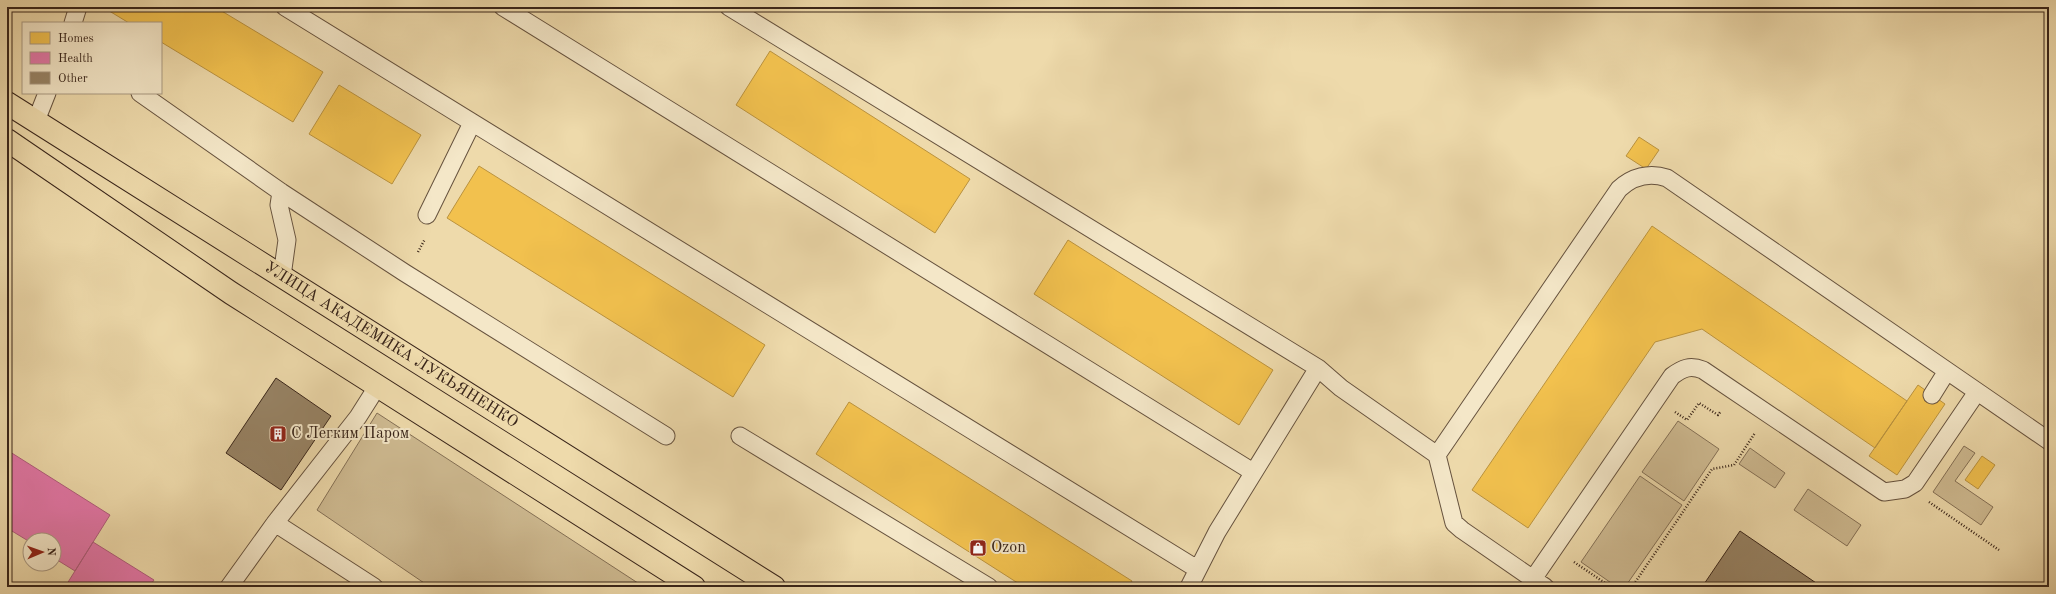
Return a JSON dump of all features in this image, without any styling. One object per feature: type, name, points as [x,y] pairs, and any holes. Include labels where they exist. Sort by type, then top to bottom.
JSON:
[{"type":"highway","name":"УЛИЦА АКАДЕМИКА ЛУКЬЯНЕНКО","points":[[7,102],[774,587]]},
{"type":"highway","points":[[7,140],[231,294],[694,587]]},
{"type":"lane","points":[[73,22],[78,7]]},
{"type":"lane","points":[[285,7],[1197,568]]},
{"type":"lane","points":[[503,7],[1252,472]]},
{"type":"lane","points":[[729,7],[1318,368],[1341,388],[1437,455],[1454,523],[1539,583],[1672,376],[1681,369],[1693,366],[1703,370],[1878,490],[1890,492],[1911,487],[1977,392]]},
{"type":"lane","points":[[36,121],[47,94]]},
{"type":"lane","points":[[141,94],[281,192],[412,278],[666,436]]},
{"type":"lane","points":[[427,215],[472,123]]},
{"type":"lane","points":[[1437,455],[1618,189],[1627,181],[1650,176],[1667,178],[2049,441]]},
{"type":"lane","points":[[281,192],[279,205],[287,240],[282,276]]},
{"type":"lane","points":[[1189,587],[1197,568],[1252,472],[1318,368]]},
{"type":"lane","points":[[1932,394],[1947,371]]},
{"type":"lane","points":[[229,587],[275,523],[358,417],[377,387]]},
{"type":"lane","points":[[740,436],[989,587]]},
{"type":"lane","points":[[275,523],[374,587]]},
{"type":"path","points":[[1672,410],[1687,420],[1699,403],[1718,415],[1734,391]]},
{"type":"path","points":[[1632,587],[1712,469],[1734,465],[1768,414]]},
{"type":"path","points":[[1911,487],[1917,494],[1999,550]]},
{"type":"path","points":[[1569,558],[1611,587]]},
{"type":"shaded area","points":[[377,413],[644,587],[430,587],[317,510]]},
{"type":"shaded area","points":[[1678,421],[1719,449],[1684,501],[1642,472]]},
{"type":"shaded area","points":[[1964,446],[1975,453],[1955,481],[1993,507],[1981,525],[1933,492]]},
{"type":"shaded area","points":[[1750,448],[1785,473],[1775,488],[1739,464]]},
{"type":"shaded area","points":[[1640,476],[1682,505],[1625,587],[1617,587],[1581,562]]},
{"type":"shaded area","points":[[1808,489],[1861,525],[1847,546],[1794,510]]},
{"type":"building: Homes","points":[[107,7],[215,7],[323,72],[293,122],[162,43],[162,22],[127,22],[106,9]]},
{"type":"building: Homes","points":[[770,51],[970,179],[935,233],[736,105]]},
{"type":"building: Homes","points":[[339,85],[421,135],[392,184],[309,134]]},
{"type":"building: Homes","points":[[1639,137],[1659,150],[1646,169],[1626,156]]},
{"type":"building: Homes","points":[[479,166],[765,345],[733,397],[447,218]]},
{"type":"building: Homes","points":[[1652,226],[1907,401],[1875,448],[1702,329],[1655,342],[1528,528],[1472,490]]},
{"type":"building: Homes","points":[[1068,240],[1273,370],[1239,425],[1034,294]]},
{"type":"building: Homes","points":[[1918,385],[1945,404],[1897,475],[1869,456]]},
{"type":"building: Homes","points":[[849,402],[1132,581],[1129,587],[1024,587],[816,454]]},
{"type":"building: Homes","points":[[1982,456],[1995,465],[1978,489],[1965,480]]},
{"type":"building: Health","points":[[7,450],[110,515],[75,571],[62,563],[62,532],[22,532],[22,537],[7,528]]},
{"type":"building: Health","points":[[93,542],[154,580],[149,587],[65,587]]},
{"type":"building: Other","name":"С Легким Паром","points":[[276,378],[331,416],[281,490],[226,453]]},
{"type":"building: Other","points":[[1740,531],[1822,587],[1702,587]]},
{"type":"place","name":"С Легким Паром","points":[[278,434]]},
{"type":"place","name":"Ozon","points":[[978,548]]}]
